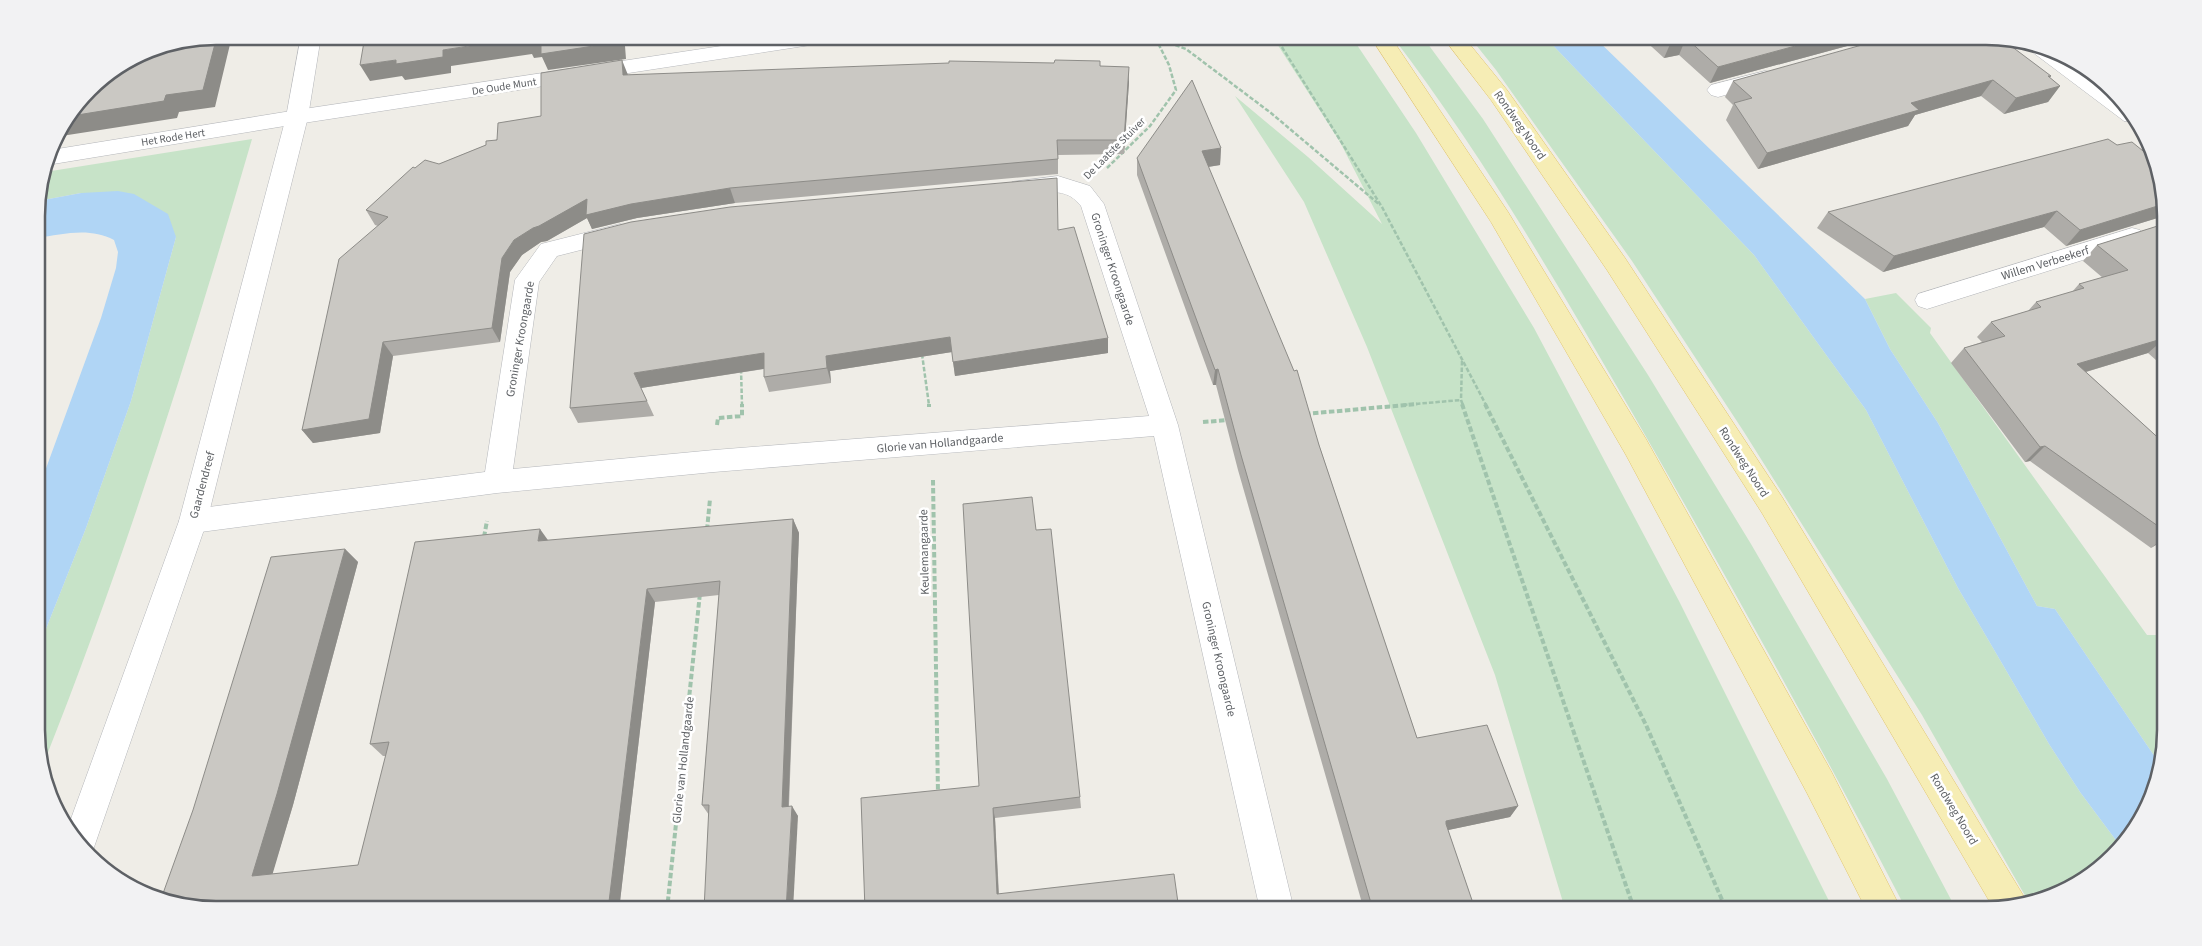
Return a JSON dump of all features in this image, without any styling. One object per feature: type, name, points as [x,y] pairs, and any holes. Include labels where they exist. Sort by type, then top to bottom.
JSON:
[{"type":"main road","points":[[1386,45],[1500,218],[1636,448],[1819,782],[1880,901]]},
{"type":"main road","name":"Rondweg Noord","points":[[1459,45],[1499,96],[1616,264],[1761,488],[2008,900]]},
{"type":"street","name":"Gaardendreef","points":[[82,836],[193,521],[297,117],[309,45]]},
{"type":"street","name":"De Oude Munt","points":[[297,117],[771,45]]},
{"type":"street","points":[[2057,61],[2114,103]]},
{"type":"street","points":[[1718,90],[1784,72]]},
{"type":"street","name":"Het Rode Hert","points":[[56,157],[297,117]]},
{"type":"street","points":[[1000,188],[1058,184],[1082,191]]},
{"type":"street","name":"Groninger Kroongaarde","points":[[1082,191],[1092,204],[1165,425],[1275,901]]},
{"type":"street","name":"Groninger Kroongaarde","points":[[497,482],[527,280],[548,250],[647,226]]},
{"type":"street","name":"Willem Verbeekerf","points":[[1927,300],[2155,228]]},
{"type":"street","name":"Glorie van Hollandgaarde","points":[[497,482],[714,461],[1165,425]]},
{"type":"street","points":[[193,521],[497,482]]},
{"type":"path","name":"De Laatste Stuiver","points":[[1082,191],[1150,126],[1176,90],[1169,65],[1159,45]]},
{"type":"path","points":[[1176,45],[1186,49],[1271,113],[1382,207]]},
{"type":"path","points":[[1281,45],[1382,207],[1462,360],[1646,725],[1723,901]]},
{"type":"path","name":"Keulemangaarde","points":[[921,344],[933,443],[938,800]]},
{"type":"path","points":[[1462,360],[1461,400],[1631,901]]},
{"type":"path","points":[[706,539],[718,418],[742,416],[740,368]]},
{"type":"path","points":[[1305,414],[1461,400]]},
{"type":"path","points":[[1165,425],[1235,420]]},
{"type":"path","points":[[483,539],[497,482]]},
{"type":"path","name":"Glorie van Hollandgaarde","points":[[668,901],[701,588]]},
{"type":"green space","points":[[1278,45],[1357,45],[1416,133],[1534,328],[1679,601],[1829,901],[1563,901],[1495,675],[1367,347],[1304,202],[1235,96],[1308,157],[1382,224],[1340,142]]},
{"type":"green space","points":[[1399,45],[1429,45],[1483,119],[1648,375],[1751,544],[1887,779],[1952,901],[1902,901],[1738,598],[1577,317],[1519,221],[1458,127]]},
{"type":"green space","points":[[1476,45],[1553,45],[1754,255],[1866,410],[1958,588],[2049,744],[2080,792],[2116,841],[2099,859],[2062,883],[2025,896],[1922,715],[1744,432],[1632,261]]},
{"type":"green space","points":[[252,139],[205,298],[155,455],[102,610],[47,755],[45,631],[86,528],[131,401],[176,237],[81,193],[45,200],[51,171]]},
{"type":"green space","points":[[1896,293],[1931,328],[1930,333],[2147,635],[2157,635],[2157,730],[2155,757],[2055,609],[2037,606],[1938,423],[1890,349],[1865,299]]},
{"type":"water","points":[[1553,45],[1602,45],[1865,299],[1890,349],[1938,423],[2037,606],[2055,609],[2155,757],[2144,795],[2134,815],[2116,841],[2080,792],[2049,744],[1958,588],[1866,410],[1754,255]]},
{"type":"water","points":[[118,191],[134,194],[168,214],[176,237],[131,401],[86,528],[45,631],[45,471],[101,318],[116,268],[118,252],[114,240],[96,234],[66,233],[45,237],[45,200],[81,193]]},
{"type":"building","points":[[215,45],[203,90],[166,95],[164,101],[78,115],[103,87],[131,68],[151,58],[172,51],[194,46]]},
{"type":"building","points":[[363,45],[475,45],[443,50],[443,57],[396,64],[396,60],[360,65]]},
{"type":"building","points":[[541,45],[600,45],[541,54]]},
{"type":"building","points":[[1694,45],[1799,45],[1718,67]]},
{"type":"building","points":[[1862,45],[1986,45],[2012,47],[2051,76],[2048,76],[2060,86],[2016,98],[1993,80],[1911,103],[1919,110],[1767,153],[1734,103],[1752,98],[1733,81]]},
{"type":"building","points":[[622,60],[623,75],[949,63],[949,61],[1054,63],[1055,60],[1100,61],[1100,66],[1129,67],[1124,140],[1057,140],[1058,159],[730,188],[631,204],[586,215],[587,199],[514,240],[502,258],[492,328],[383,342],[369,419],[302,430],[339,259],[388,217],[366,210],[413,167],[415,168],[425,160],[439,164],[486,145],[486,141],[497,140],[498,123],[541,116],[541,73]]},
{"type":"building","points":[[1192,80],[1221,148],[1202,151],[1294,371],[1297,370],[1319,445],[1417,738],[1487,725],[1518,806],[1446,821],[1472,901],[1370,901],[1241,455],[1218,369],[1215,370],[1137,158]]},
{"type":"building","points":[[2108,139],[2117,145],[2132,142],[2144,152],[2156,194],[2157,206],[2080,230],[2057,211],[1894,256],[1828,212]]},
{"type":"building","points":[[1057,178],[1058,230],[1074,227],[1108,338],[953,362],[950,337],[826,356],[827,368],[764,377],[764,353],[634,373],[647,401],[570,408],[584,234],[631,222],[730,207]]},
{"type":"building","points":[[2157,226],[2157,340],[2077,364],[2157,437],[2157,525],[2045,446],[2040,447],[1964,348],[2005,336],[1991,322],[2041,307],[2036,302],[2084,288],[2079,284],[2128,270],[2097,245]]},
{"type":"building","points":[[1032,497],[1036,530],[1051,529],[1080,797],[993,808],[997,894],[1174,874],[1178,901],[865,901],[861,798],[979,786],[963,504]]},
{"type":"building","points":[[793,519],[782,807],[792,806],[787,901],[704,901],[709,805],[702,805],[720,581],[647,589],[609,901],[216,901],[194,900],[163,892],[193,810],[271,557],[345,549],[277,794],[252,876],[358,865],[389,742],[370,744],[415,542],[540,529],[538,541]]}]
